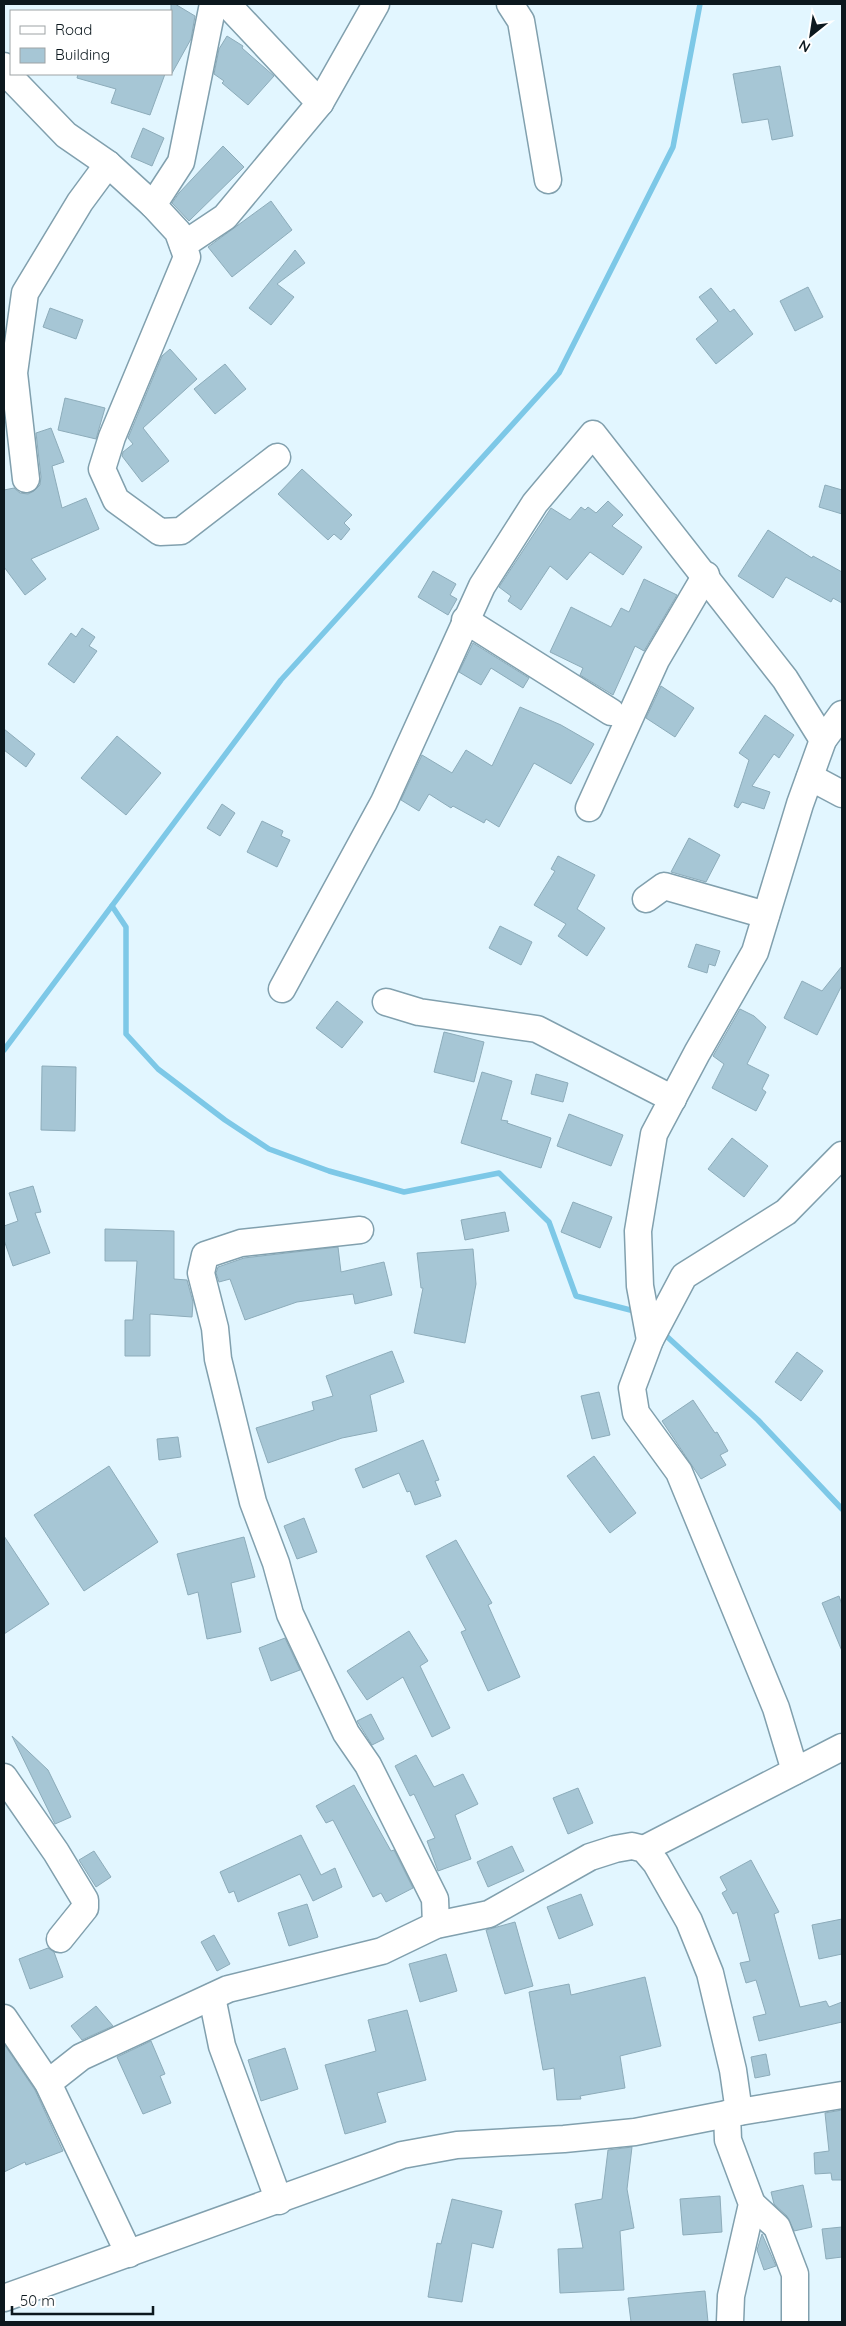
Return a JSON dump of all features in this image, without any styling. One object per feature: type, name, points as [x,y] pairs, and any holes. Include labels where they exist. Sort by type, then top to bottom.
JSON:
[{"type":"street","points":[[152,205],[181,162],[213,4]]},
{"type":"street","points":[[227,4],[320,103]]},
{"type":"street","points":[[183,245],[225,217],[320,103],[376,4]]},
{"type":"street","points":[[510,4],[521,21],[548,180]]},
{"type":"street","points":[[4,66],[11,78],[66,134],[108,164],[178,232],[187,257],[112,437],[102,469],[116,500],[160,532],[181,531],[276,456]]},
{"type":"street","points":[[26,479],[14,373],[25,293],[80,202],[108,164]]},
{"type":"street","points":[[282,989],[384,802],[482,586],[535,503],[593,434],[785,679],[823,740]]},
{"type":"street","points":[[589,808],[656,660],[706,576]]},
{"type":"street","points":[[465,620],[612,712]]},
{"type":"street","points":[[650,1340],[640,1286],[638,1231],[654,1134],[755,952],[823,740],[842,714]]},
{"type":"street","points":[[810,777],[842,794]]},
{"type":"street","points":[[646,899],[664,886],[766,915]]},
{"type":"street","points":[[386,1002],[419,1012],[537,1029],[673,1099]]},
{"type":"street","points":[[795,1772],[776,1708],[679,1472],[636,1413],[632,1388],[650,1340],[684,1276],[786,1212],[842,1155]]},
{"type":"street","points":[[360,1230],[242,1243],[205,1255],[201,1273],[215,1328],[218,1359],[253,1502],[276,1563],[290,1614],[346,1732],[368,1765],[435,1899],[436,1926]]},
{"type":"street","points":[[644,1849],[842,1747]]},
{"type":"street","points":[[4,1777],[56,1852],[85,1900],[85,1908],[60,1938]]},
{"type":"street","points":[[48,2083],[80,2057],[228,1989],[382,1951],[436,1926],[489,1914],[590,1857],[632,1846],[644,1849],[656,1863],[690,1921],[710,1972],[733,2070],[733,2113],[728,2140],[752,2204],[777,2227],[795,2274],[795,2322]]},
{"type":"street","points":[[212,1997],[222,2046],[279,2201]]},
{"type":"street","points":[[4,2018],[48,2083],[129,2254]]},
{"type":"street","points":[[4,2298],[279,2201],[402,2155],[457,2145],[564,2139],[635,2132],[842,2095]]},
{"type":"street","points":[[730,2322],[731,2296],[752,2204]]},
{"type":"building","points":[[171,4],[175,4],[195,16],[191,39],[172,73],[172,10]]},
{"type":"building","points":[[227,36],[243,46],[242,48],[274,76],[248,105],[222,83],[224,81],[214,74],[219,49]]},
{"type":"building","points":[[780,66],[793,136],[772,140],[768,119],[742,123],[733,74]]},
{"type":"building","points":[[78,75],[165,75],[150,115],[111,103],[116,89],[77,78]]},
{"type":"building","points":[[143,128],[164,138],[152,166],[131,157]]},
{"type":"building","points":[[223,146],[244,167],[189,221],[172,203]]},
{"type":"building","points":[[271,201],[292,230],[232,277],[208,247]]},
{"type":"building","points":[[295,250],[305,263],[277,284],[294,297],[271,325],[249,308]]},
{"type":"building","points":[[808,287],[823,317],[795,331],[780,301]]},
{"type":"building","points":[[711,288],[730,312],[734,309],[753,334],[716,364],[696,339],[718,321],[699,297]]},
{"type":"building","points":[[50,308],[83,320],[76,339],[43,327]]},
{"type":"building","points":[[170,349],[197,379],[143,428],[169,461],[142,482],[122,456],[123,452],[133,444],[128,438],[162,356]]},
{"type":"building","points":[[225,364],[246,389],[215,414],[194,389]]},
{"type":"building","points":[[65,398],[105,408],[96,439],[58,430]]},
{"type":"building","points":[[51,428],[64,462],[52,466],[62,508],[86,498],[99,529],[31,559],[46,579],[25,595],[4,567],[4,490],[14,488],[20,493],[28,494],[40,485],[41,477],[36,433]]},
{"type":"building","points":[[302,469],[352,515],[344,523],[350,529],[341,540],[334,534],[328,540],[278,494]]},
{"type":"building","points":[[825,485],[842,490],[842,514],[819,507]]},
{"type":"building","points":[[608,501],[623,515],[612,526],[642,547],[623,575],[590,552],[567,580],[550,566],[521,610],[508,601],[511,596],[499,587],[551,508],[570,520],[581,507],[585,510],[588,507],[596,513]]},
{"type":"building","points":[[768,530],[812,558],[813,556],[842,572],[842,603],[833,598],[831,602],[786,577],[773,598],[738,576]]},
{"type":"building","points":[[433,571],[456,584],[450,595],[457,599],[448,615],[418,597]]},
{"type":"building","points":[[644,579],[677,595],[644,651],[635,646],[613,695],[580,675],[583,668],[550,652],[571,607],[611,627],[621,608],[629,612]]},
{"type":"building","points":[[82,628],[95,637],[89,646],[97,651],[74,683],[48,664],[71,633],[76,637]]},
{"type":"building","points":[[473,643],[529,678],[523,688],[491,668],[481,685],[459,672]]},
{"type":"building","points":[[661,686],[694,708],[675,737],[646,718]]},
{"type":"building","points":[[520,707],[561,725],[594,744],[571,784],[534,763],[499,827],[486,819],[484,823],[453,806],[451,808],[429,794],[419,811],[401,800],[422,755],[452,773],[466,750],[492,766]]},
{"type":"building","points":[[765,715],[794,735],[779,758],[774,754],[752,786],[770,792],[764,809],[742,802],[738,808],[734,806],[749,760],[739,753]]},
{"type":"building","points":[[4,729],[35,754],[26,767],[4,750]]},
{"type":"building","points":[[117,736],[161,773],[126,815],[81,778]]},
{"type":"building","points":[[222,804],[235,813],[220,836],[207,828]]},
{"type":"building","points":[[262,821],[283,831],[281,836],[290,840],[277,867],[247,852]]},
{"type":"building","points":[[689,838],[720,855],[706,882],[671,872]]},
{"type":"building","points":[[558,856],[595,875],[577,909],[605,928],[587,956],[558,936],[566,924],[534,905],[555,871],[551,869]]},
{"type":"building","points":[[500,926],[532,942],[521,965],[489,948]]},
{"type":"building","points":[[696,944],[720,951],[715,966],[709,964],[707,973],[688,967]]},
{"type":"building","points":[[842,966],[842,985],[817,1035],[784,1018],[802,981],[822,991]]},
{"type":"building","points":[[337,1001],[363,1022],[342,1048],[316,1028]]},
{"type":"building","points":[[740,1009],[754,1016],[766,1027],[747,1064],[769,1075],[762,1089],[766,1092],[756,1111],[712,1088],[724,1064],[713,1056]]},
{"type":"building","points":[[444,1032],[484,1042],[474,1082],[434,1072]]},
{"type":"building","points":[[42,1066],[76,1067],[75,1131],[41,1130]]},
{"type":"building","points":[[482,1072],[512,1081],[501,1120],[551,1138],[541,1168],[461,1143]]},
{"type":"building","points":[[536,1074],[568,1083],[563,1102],[531,1094]]},
{"type":"building","points":[[569,1114],[623,1135],[611,1166],[557,1146]]},
{"type":"building","points":[[732,1138],[768,1166],[744,1197],[708,1169]]},
{"type":"building","points":[[33,1186],[41,1212],[35,1213],[50,1253],[13,1266],[4,1240],[4,1226],[18,1221],[9,1193]]},
{"type":"building","points":[[573,1202],[612,1217],[600,1248],[561,1232]]},
{"type":"building","points":[[505,1212],[509,1231],[465,1240],[461,1220]]},
{"type":"building","points":[[105,1229],[174,1231],[174,1279],[187,1280],[193,1302],[192,1317],[150,1314],[150,1356],[125,1356],[125,1320],[133,1320],[137,1261],[105,1261]]},
{"type":"building","points":[[338,1247],[341,1272],[384,1262],[392,1295],[355,1304],[353,1294],[297,1302],[245,1320],[230,1279],[219,1282],[216,1273],[218,1267],[244,1258]]},
{"type":"building","points":[[473,1249],[476,1284],[465,1343],[414,1333],[423,1288],[421,1288],[417,1253]]},
{"type":"building","points":[[392,1351],[404,1382],[370,1395],[377,1431],[342,1438],[268,1463],[256,1428],[314,1410],[312,1402],[333,1396],[326,1376]]},
{"type":"building","points":[[797,1352],[823,1371],[801,1401],[775,1382]]},
{"type":"building","points":[[599,1392],[610,1435],[592,1439],[581,1396]]},
{"type":"building","points":[[693,1400],[715,1433],[717,1432],[728,1451],[720,1455],[726,1465],[701,1479],[662,1421]]},
{"type":"building","points":[[178,1437],[181,1457],[159,1460],[157,1439]]},
{"type":"building","points":[[423,1440],[439,1480],[435,1481],[441,1496],[415,1505],[410,1491],[407,1492],[399,1473],[363,1488],[355,1469]]},
{"type":"building","points":[[594,1456],[636,1513],[610,1533],[567,1476]]},
{"type":"building","points":[[109,1466],[158,1542],[84,1591],[34,1515]]},
{"type":"building","points":[[304,1518],[317,1552],[297,1559],[284,1526]]},
{"type":"building","points":[[4,1536],[49,1604],[4,1634]]},
{"type":"building","points":[[244,1537],[255,1577],[231,1583],[241,1632],[207,1639],[198,1592],[188,1595],[177,1554]]},
{"type":"building","points":[[456,1540],[492,1603],[488,1605],[520,1677],[488,1691],[461,1632],[466,1630],[426,1556]]},
{"type":"building","points":[[839,1596],[842,1605],[842,1651],[822,1603]]},
{"type":"building","points":[[409,1631],[428,1661],[420,1666],[450,1728],[432,1737],[403,1677],[367,1700],[347,1671]]},
{"type":"building","points":[[285,1638],[300,1670],[271,1681],[259,1648]]},
{"type":"building","points":[[371,1714],[384,1739],[372,1745],[357,1721]]},
{"type":"building","points":[[12,1736],[48,1770],[71,1817],[55,1824]]},
{"type":"building","points":[[416,1755],[434,1787],[463,1774],[478,1804],[455,1815],[471,1859],[438,1871],[427,1841],[435,1838],[414,1794],[410,1796],[395,1766]]},
{"type":"building","points":[[354,1785],[391,1851],[394,1850],[413,1888],[386,1902],[381,1893],[373,1897],[333,1820],[326,1823],[316,1806]]},
{"type":"building","points":[[578,1788],[593,1823],[568,1834],[553,1798]]},
{"type":"building","points":[[301,1835],[321,1875],[335,1868],[342,1887],[313,1901],[300,1874],[238,1902],[234,1891],[229,1893],[220,1872]]},
{"type":"building","points":[[512,1846],[524,1871],[488,1887],[477,1862]]},
{"type":"building","points":[[94,1851],[111,1877],[96,1887],[79,1860]]},
{"type":"building","points":[[751,1860],[779,1912],[774,1914],[800,2007],[826,2001],[829,2007],[842,2002],[842,2022],[759,2041],[753,2017],[766,2014],[756,1980],[746,1983],[740,1963],[750,1961],[737,1912],[733,1914],[722,1893],[727,1890],[720,1877]]},
{"type":"building","points":[[581,1894],[593,1925],[559,1939],[547,1907]]},
{"type":"building","points":[[307,1904],[318,1937],[289,1946],[278,1913]]},
{"type":"building","points":[[842,1919],[842,1954],[819,1959],[812,1925]]},
{"type":"building","points":[[515,1922],[533,1986],[505,1994],[486,1930]]},
{"type":"building","points":[[214,1935],[230,1964],[217,1971],[201,1942]]},
{"type":"building","points":[[48,1948],[54,1952],[63,1977],[30,1989],[19,1959]]},
{"type":"building","points":[[446,1954],[457,1991],[420,2002],[409,1964]]},
{"type":"building","points":[[645,1977],[661,2046],[620,2056],[625,2088],[580,2096],[581,2099],[557,2100],[554,2068],[543,2070],[529,1992],[569,1984],[571,1995]]},
{"type":"building","points":[[96,2006],[113,2026],[82,2040],[71,2026]]},
{"type":"building","points":[[407,2010],[426,2080],[377,2093],[386,2122],[345,2134],[325,2065],[376,2051],[368,2020]]},
{"type":"building","points":[[151,2041],[165,2074],[160,2076],[171,2103],[143,2114],[117,2057]]},
{"type":"building","points":[[4,2044],[35,2090],[63,2151],[26,2165],[25,2162],[4,2172]]},
{"type":"building","points":[[285,2048],[298,2089],[261,2101],[248,2060]]},
{"type":"building","points":[[766,2054],[770,2075],[755,2078],[751,2057]]},
{"type":"building","points":[[842,2110],[842,2180],[832,2180],[831,2173],[815,2174],[814,2153],[829,2151],[825,2113]]},
{"type":"building","points":[[632,2147],[627,2189],[634,2228],[620,2231],[624,2290],[560,2293],[558,2249],[583,2248],[575,2204],[602,2199],[608,2150]]},
{"type":"building","points":[[803,2185],[812,2227],[794,2231],[787,2216],[774,2204],[771,2192]]},
{"type":"building","points":[[720,2196],[722,2232],[683,2235],[680,2199]]},
{"type":"building","points":[[452,2199],[502,2211],[493,2248],[472,2243],[462,2302],[428,2297],[437,2243],[441,2244]]},
{"type":"building","points":[[842,2227],[842,2257],[826,2259],[822,2229]]},
{"type":"building","points":[[762,2234],[776,2266],[764,2270],[757,2250]]},
{"type":"building","points":[[705,2291],[708,2322],[631,2322],[628,2298]]},
{"type":"waterway","points":[[4,1050],[281,680],[559,373],[673,147],[700,4]]},
{"type":"waterway","points":[[112,906],[126,927],[126,1034],[158,1069],[225,1120],[269,1149],[329,1171],[404,1192],[499,1173],[549,1222],[576,1296],[638,1312]]},
{"type":"waterway","points":[[662,1332],[758,1420],[842,1509]]}]
